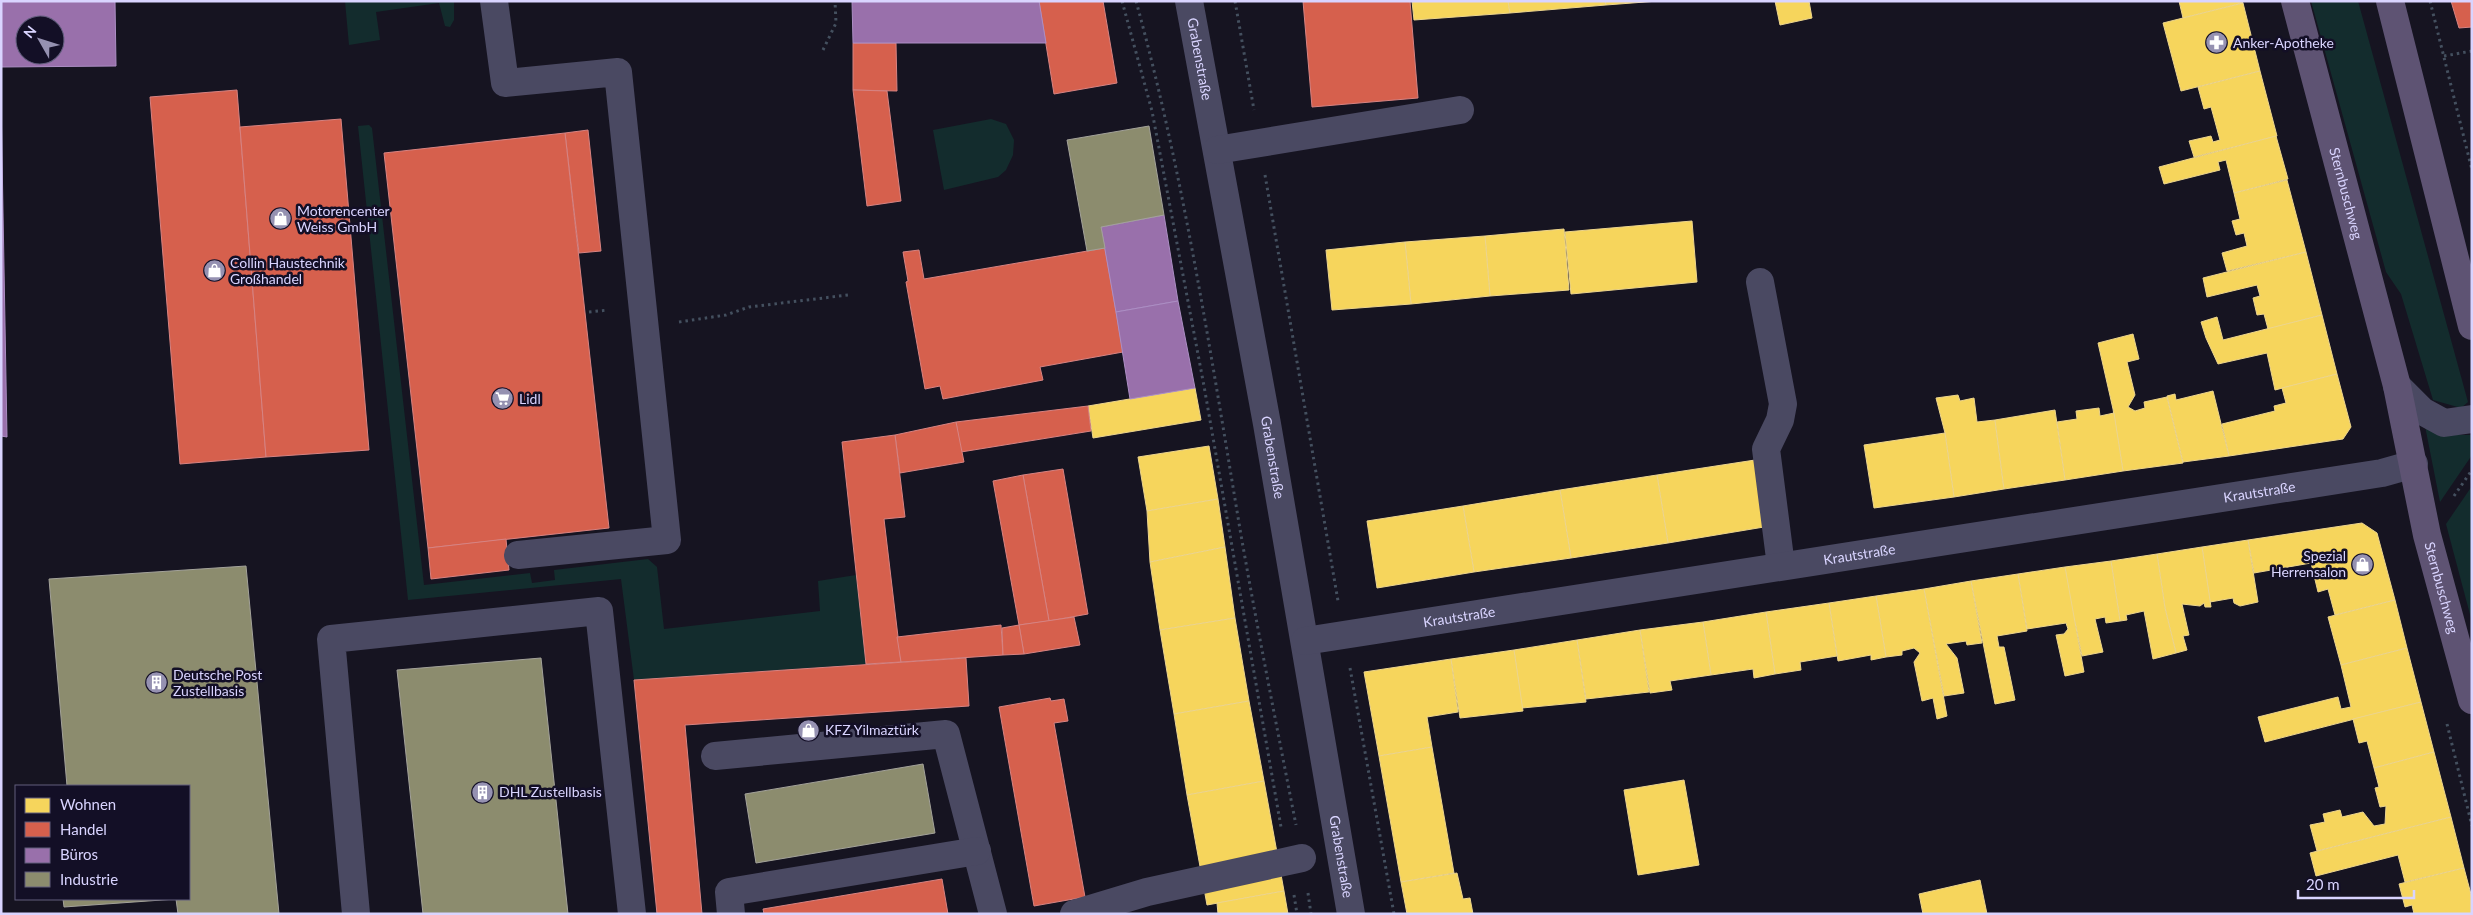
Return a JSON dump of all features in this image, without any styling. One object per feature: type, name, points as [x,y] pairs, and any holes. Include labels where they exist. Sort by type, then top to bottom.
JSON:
[{"type":"main road","name":"Sternbuschweg","points":[[2295,1],[2397,386],[2427,536],[2472,700]]},
{"type":"main road","points":[[2390,1],[2472,326]]},
{"type":"street","points":[[494,1],[505,84],[618,72],[667,540],[518,555]]},
{"type":"street","name":"Grabenstraße","points":[[1190,1],[1306,641],[1351,914]]},
{"type":"street","points":[[1217,150],[1460,110]]},
{"type":"street","points":[[1760,282],[1783,404],[1780,420],[1766,449],[1781,566]]},
{"type":"street","points":[[2397,386],[2422,411],[2444,423],[2472,419]]},
{"type":"street","name":"Krautstraße","points":[[1306,641],[2382,473],[2414,464]]},
{"type":"street","points":[[356,914],[331,639],[599,611],[632,914]]},
{"type":"street","points":[[715,756],[946,734],[993,914]]},
{"type":"street","points":[[731,914],[729,892],[977,851]]},
{"type":"street","points":[[1074,914],[1147,892],[1302,858]]},
{"type":"path","points":[[823,50],[836,23],[835,1]]},
{"type":"path","points":[[1122,1],[1152,111],[1204,386],[1283,837]]},
{"type":"path","points":[[1136,1],[1155,69],[1180,182],[1216,378],[1261,647],[1311,914]]},
{"type":"path","points":[[1235,1],[1394,914]]},
{"type":"path","points":[[2430,1],[2472,170]]},
{"type":"path","points":[[2444,56],[2472,51]]},
{"type":"path","points":[[589,312],[616,309],[645,327],[726,315],[749,307],[848,295]]},
{"type":"path","points":[[1294,894],[1297,914]]},
{"type":"green space","points":[[345,1],[454,1],[454,20],[450,27],[445,26],[439,3],[376,12],[380,40],[349,45]]},
{"type":"green space","points":[[2311,1],[2358,1],[2468,402],[2461,408],[2433,400],[2401,294],[2386,272]]},
{"type":"green space","points":[[991,119],[1006,124],[1014,140],[1013,155],[1006,170],[998,177],[944,190],[933,130]]},
{"type":"green space","points":[[369,125],[372,128],[424,585],[530,573],[532,583],[555,580],[554,570],[648,559],[657,567],[664,629],[820,611],[818,581],[856,575],[866,664],[634,680],[621,579],[408,600],[358,126]]},
{"type":"green space","points":[[2425,426],[2441,435],[2472,435],[2472,455],[2440,502]]},
{"type":"green space","points":[[2472,486],[2472,622],[2446,524]]},
{"type":"building: Wohnen","points":[[1412,1],[1508,1],[1510,13],[1414,20]]},
{"type":"building: Wohnen","points":[[1508,1],[1605,1],[1606,5],[1510,13]]},
{"type":"building: Wohnen","points":[[1605,1],[1658,1],[1606,5]]},
{"type":"building: Wohnen","points":[[1775,1],[1809,1],[1812,18],[1780,25]]},
{"type":"building: Wohnen","points":[[2179,1],[2242,1],[2243,3],[2183,18]]},
{"type":"building: Wohnen","points":[[2243,3],[2260,71],[2181,91],[2163,23]]},
{"type":"building: Wohnen","points":[[2260,71],[2277,136],[2194,157],[2189,141],[2211,136],[2213,142],[2220,140],[2211,107],[2204,109],[2198,87]]},
{"type":"building: Wohnen","points":[[2276,136],[2288,179],[2234,193],[2226,160],[2218,162],[2220,170],[2164,184],[2159,167]]},
{"type":"building: Wohnen","points":[[2287,180],[2306,252],[2227,271],[2222,253],[2247,246],[2244,233],[2236,235],[2232,221],[2240,219],[2234,193]]},
{"type":"building: Wohnen","points":[[1692,221],[1697,282],[1571,294],[1565,232]]},
{"type":"building: Wohnen","points":[[1564,229],[1569,290],[1490,296],[1485,236]]},
{"type":"building: Wohnen","points":[[1485,236],[1490,296],[1411,304],[1405,242]]},
{"type":"building: Wohnen","points":[[1405,242],[1411,304],[1332,310],[1326,250]]},
{"type":"building: Wohnen","points":[[2306,252],[2322,315],[2268,329],[2264,314],[2257,315],[2253,298],[2260,296],[2257,285],[2207,297],[2203,278]]},
{"type":"building: Wohnen","points":[[2322,315],[2337,374],[2275,390],[2267,353],[2218,364],[2201,322],[2217,317],[2223,340]]},
{"type":"building: Wohnen","points":[[2133,334],[2139,359],[2127,362],[2135,395],[2128,407],[2135,411],[2145,408],[2144,402],[2167,397],[2183,463],[2123,471],[2113,409],[2098,343]]},
{"type":"building: Wohnen","points":[[2337,374],[2351,427],[2343,439],[2229,456],[2222,424],[2275,411],[2274,406],[2286,403],[2282,388]]},
{"type":"building: Wohnen","points":[[1195,388],[1201,420],[1093,438],[1088,406]]},
{"type":"building: Wohnen","points":[[2213,391],[2229,456],[2183,462],[2167,396],[2175,394],[2176,400]]},
{"type":"building: Wohnen","points":[[1958,395],[1960,401],[1974,398],[1977,422],[1995,420],[2004,489],[1954,497],[1945,433],[1936,398]]},
{"type":"building: Wohnen","points":[[2099,408],[2100,416],[2114,413],[2123,471],[2065,480],[2057,422],[2077,419],[2076,411]]},
{"type":"building: Wohnen","points":[[2055,410],[2065,480],[2004,489],[1995,420]]},
{"type":"building: Wohnen","points":[[1945,433],[1954,497],[1874,508],[1864,445]]},
{"type":"building: Wohnen","points":[[1209,446],[1218,499],[1147,511],[1138,457]]},
{"type":"building: Wohnen","points":[[1755,460],[1764,527],[1668,543],[1657,475]]},
{"type":"building: Wohnen","points":[[1657,475],[1668,543],[1571,558],[1560,490]]},
{"type":"building: Wohnen","points":[[1560,490],[1571,558],[1474,572],[1463,506]]},
{"type":"building: Wohnen","points":[[1218,499],[1225,547],[1150,562],[1147,511]]},
{"type":"building: Wohnen","points":[[1463,506],[1474,572],[1377,588],[1367,521]]},
{"type":"building: Wohnen","points":[[2362,523],[2377,533],[2395,600],[2335,615],[2328,589],[2318,592],[2311,563],[2254,573],[2248,540]]},
{"type":"building: Wohnen","points":[[2248,540],[2258,602],[2240,606],[2234,603],[2233,598],[2210,602],[2202,547]]},
{"type":"building: Wohnen","points":[[1225,547],[1235,618],[1160,630],[1150,562]]},
{"type":"building: Wohnen","points":[[2202,547],[2211,607],[2205,607],[2204,603],[2200,606],[2182,604],[2189,635],[2183,636],[2187,650],[2176,653],[2165,608],[2157,554]]},
{"type":"building: Wohnen","points":[[2157,554],[2165,608],[2176,653],[2153,659],[2144,611],[2126,615],[2127,620],[2120,621],[2111,561]]},
{"type":"building: Wohnen","points":[[2111,561],[2120,621],[2106,623],[2105,617],[2095,619],[2103,652],[2082,656],[2075,622],[2073,622],[2065,567]]},
{"type":"building: Wohnen","points":[[2065,567],[2084,672],[2065,676],[2056,635],[2064,634],[2068,629],[2066,623],[2027,629],[2018,574]]},
{"type":"building: Wohnen","points":[[2018,574],[2027,631],[1997,636],[1999,647],[2004,647],[2015,700],[1995,704],[1971,581]]},
{"type":"building: Wohnen","points":[[1971,581],[1982,643],[1967,645],[1966,641],[1946,644],[1957,658],[1964,693],[1944,696],[1924,589]]},
{"type":"building: Wohnen","points":[[1924,589],[1947,716],[1937,719],[1933,698],[1922,701],[1914,662],[1920,653],[1914,648],[1902,651],[1902,655],[1886,657],[1876,596]]},
{"type":"building: Wohnen","points":[[1876,596],[1886,657],[1871,660],[1871,655],[1838,661],[1829,603]]},
{"type":"building: Wohnen","points":[[2395,600],[2407,648],[2341,665],[2328,617]]},
{"type":"building: Wohnen","points":[[1829,603],[1837,656],[1800,662],[1801,670],[1775,674],[1766,612]]},
{"type":"building: Wohnen","points":[[1766,612],[1775,674],[1754,678],[1753,669],[1711,675],[1703,622]]},
{"type":"building: Wohnen","points":[[1235,618],[1249,701],[1174,714],[1160,630]]},
{"type":"building: Wohnen","points":[[1703,622],[1711,675],[1670,681],[1672,690],[1650,693],[1640,630]]},
{"type":"building: Wohnen","points":[[1640,630],[1649,692],[1586,699],[1577,640]]},
{"type":"building: Wohnen","points":[[1577,640],[1586,702],[1522,708],[1514,650]]},
{"type":"building: Wohnen","points":[[2407,648],[2421,702],[2265,742],[2258,717],[2338,697],[2341,709],[2351,707],[2341,665]]},
{"type":"building: Wohnen","points":[[1514,650],[1523,711],[1460,718],[1451,659]]},
{"type":"building: Wohnen","points":[[1451,659],[1458,712],[1427,717],[1432,747],[1379,756],[1364,672]]},
{"type":"building: Wohnen","points":[[1249,701],[1264,781],[1187,795],[1174,714]]},
{"type":"building: Wohnen","points":[[2421,702],[2434,752],[2374,768],[2367,741],[2359,743],[2353,719]]},
{"type":"building: Wohnen","points":[[1432,747],[1454,873],[1401,882],[1379,756]]},
{"type":"building: Wohnen","points":[[2434,752],[2451,817],[2317,851],[2310,825],[2325,822],[2323,814],[2340,810],[2342,817],[2363,812],[2374,826],[2385,824],[2386,806],[2380,807],[2375,788],[2379,787],[2374,768]]},
{"type":"building: Wohnen","points":[[1684,780],[1699,865],[1638,875],[1624,790]]},
{"type":"building: Wohnen","points":[[1264,781],[1284,891],[1207,905],[1187,795]]},
{"type":"building: Wohnen","points":[[2451,817],[2464,868],[2405,882],[2398,855],[2316,876],[2310,853]]},
{"type":"building: Wohnen","points":[[2464,868],[2472,898],[2472,914],[2414,914],[2412,905],[2405,907],[2399,884]]},
{"type":"building: Wohnen","points":[[1457,873],[1463,899],[1470,898],[1473,914],[1407,914],[1401,882]]},
{"type":"building: Wohnen","points":[[1980,880],[1987,914],[1923,914],[1919,894]]},
{"type":"building: Wohnen","points":[[1284,891],[1288,914],[1218,914],[1217,903]]},
{"type":"building: Handel","points":[[1039,1],[1103,1],[1117,83],[1054,94]]},
{"type":"building: Handel","points":[[1303,1],[1410,1],[1418,98],[1312,107]]},
{"type":"building: Handel","points":[[2451,1],[2472,1],[2472,27],[2459,28]]},
{"type":"building: Handel","points":[[853,43],[896,43],[897,91],[853,90]]},
{"type":"building: Handel","points":[[237,90],[266,457],[180,464],[150,97]]},
{"type":"building: Handel","points":[[853,90],[887,91],[901,201],[867,206]]},
{"type":"building: Handel","points":[[341,119],[369,450],[266,457],[240,127]]},
{"type":"building: Handel","points":[[588,130],[601,251],[579,253],[565,133]]},
{"type":"building: Handel","name":"Lidl","points":[[565,133],[609,528],[428,548],[384,153]]},
{"type":"building: Handel","points":[[1105,248],[1123,352],[1040,367],[1043,380],[943,399],[940,386],[925,389],[906,282],[908,281],[903,252],[919,250],[924,279]]},
{"type":"building: Handel","points":[[1088,406],[1091,431],[961,452],[956,422]]},
{"type":"building: Handel","points":[[956,422],[964,462],[900,473],[895,435]]},
{"type":"building: Handel","points":[[895,435],[905,517],[884,519],[901,662],[866,664],[842,442]]},
{"type":"building: Handel","points":[[1063,469],[1088,614],[1049,621],[1023,475]]},
{"type":"building: Handel","points":[[1023,475],[1049,621],[1019,625],[993,481]]},
{"type":"building: Handel","points":[[506,539],[509,570],[431,579],[428,548]]},
{"type":"building: Handel","points":[[1074,617],[1080,645],[1024,654],[1019,625]]},
{"type":"building: Handel","points":[[1001,625],[1003,655],[901,662],[897,637]]},
{"type":"building: Handel","points":[[1019,625],[1024,654],[1003,655],[1002,628]]},
{"type":"building: Handel","points":[[966,658],[969,706],[685,725],[702,914],[657,914],[634,680]]},
{"type":"building: Handel","points":[[1050,698],[1051,701],[1064,699],[1068,721],[1054,723],[1085,897],[1034,906],[999,707]]},
{"type":"building: Handel","points":[[942,879],[948,914],[764,914],[763,909]]},
{"type":"building: Büros","points":[[1,1],[115,1],[116,66],[1,67]]},
{"type":"building: Büros","points":[[852,1],[1039,1],[1046,43],[853,43]]},
{"type":"building: Büros","points":[[1,98],[7,437],[1,436]]},
{"type":"building: Büros","points":[[1164,215],[1178,301],[1116,312],[1101,227]]},
{"type":"building: Büros","points":[[1178,301],[1195,388],[1130,399],[1116,312]]},
{"type":"building: Industrie","points":[[1149,126],[1164,215],[1101,227],[1105,248],[1087,251],[1067,140]]},
{"type":"building: Industrie","name":"Deutsche Post Zustellbasis","points":[[246,566],[279,914],[178,914],[176,900],[190,900],[190,785],[67,785],[49,579]]},
{"type":"building: Industrie","name":"DHL Zustellbasis","points":[[541,658],[568,914],[423,914],[397,670]]},
{"type":"building: Industrie","points":[[923,764],[935,833],[756,863],[745,794]]},
{"type":"building: Industrie","points":[[63,900],[162,900],[64,907]]},
{"type":"place","name":"Anker-Apotheke","points":[[2217,43]]},
{"type":"place","name":"Motorencenter Weiss GmbH","points":[[281,219]]},
{"type":"place","name":"Collin Haustechnik Großhandel","points":[[214,271]]},
{"type":"place","name":"Lidl","points":[[503,399]]},
{"type":"place","name":"Spezial Herrensalon","points":[[2362,564]]},
{"type":"place","name":"Deutsche Post Zustellbasis","points":[[157,683]]},
{"type":"place","name":"KFZ Yilmaztürk","points":[[809,730]]},
{"type":"place","name":"DHL Zustellbasis","points":[[483,792]]}]
